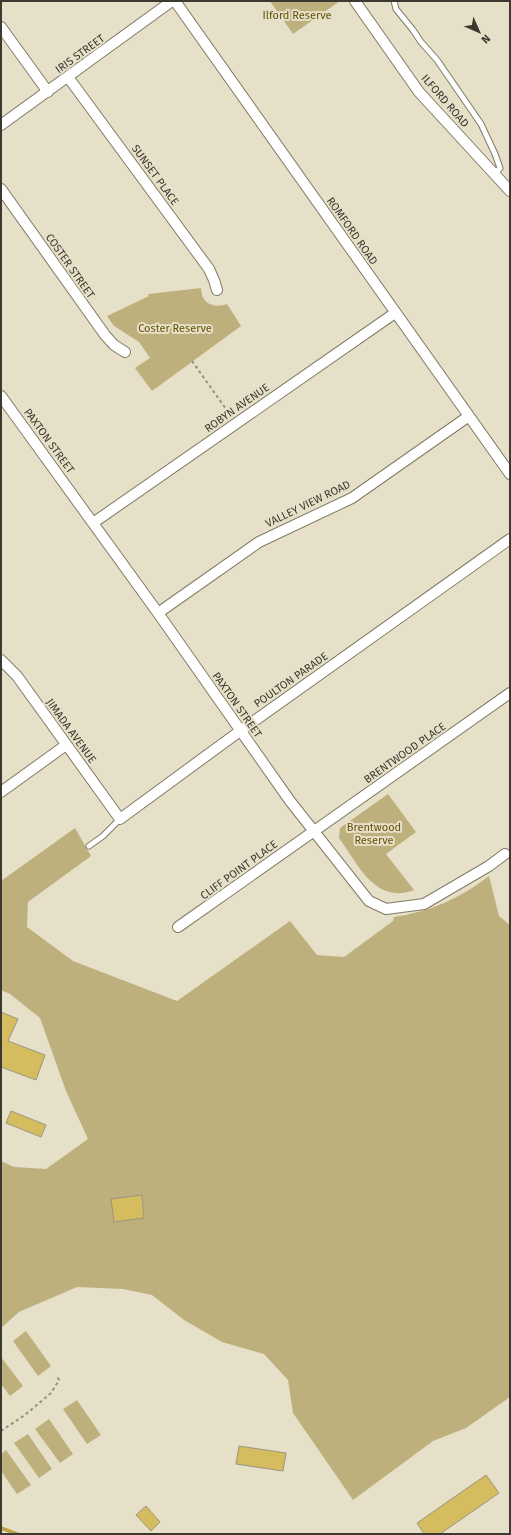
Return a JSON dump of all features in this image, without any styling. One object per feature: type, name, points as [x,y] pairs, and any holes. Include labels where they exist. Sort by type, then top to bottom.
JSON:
[{"type":"street","name":"IRIS STREET","points":[[1,125],[174,1]]},
{"type":"street","name":"ROMFORD ROAD","points":[[174,1],[510,474]]},
{"type":"street","name":"ILFORD ROAD","points":[[355,1],[419,92],[510,191]]},
{"type":"street","points":[[1,27],[48,92]]},
{"type":"street","name":"SUNSET PLACE","points":[[68,77],[209,269],[214,280],[216,290]]},
{"type":"street","name":"COSTER STREET","points":[[1,189],[105,335],[114,345],[125,352]]},
{"type":"street","name":"ROBYN AVENUE","points":[[93,523],[395,313]]},
{"type":"street","name":"PAXTON STREET","points":[[1,396],[158,613],[313,832],[369,901],[386,909],[424,904],[489,866],[505,854]]},
{"type":"street","name":"VALLEY VIEW ROAD","points":[[158,613],[259,542],[352,498],[469,416]]},
{"type":"street","name":"POULTON PARADE","points":[[120,819],[240,730],[510,539]]},
{"type":"street","name":"JIMADA AVENUE","points":[[1,660],[17,676],[120,819]]},
{"type":"street","name":"BRENTWOOD PLACE","points":[[313,832],[510,694]]},
{"type":"street","points":[[1,792],[66,745]]},
{"type":"street","name":"CLIFF POINT PLACE","points":[[178,927],[205,910],[313,832]]},
{"type":"lane","points":[[394,1],[396,8],[414,30],[421,42],[437,60],[481,124],[500,168],[494,175]]},
{"type":"lane","name":"POULTON PARADE","points":[[89,846],[103,836],[120,819]]},
{"type":"path","points":[[192,361],[236,424]]},
{"type":"path","points":[[1,1431],[25,1415],[51,1393],[59,1380],[56,1375]]},
{"type":"green space","name":"Ilford Reserve","points":[[270,1],[340,1],[293,34]]},
{"type":"green space","name":"Coster Reserve","points":[[201,288],[203,298],[209,304],[217,306],[227,304],[241,326],[152,391],[135,368],[150,358],[139,342],[114,326],[107,316],[149,296],[148,294]]},
{"type":"green space","name":"Brentwood Reserve","points":[[388,794],[416,832],[386,854],[414,890],[400,893],[388,892],[378,887],[369,879],[339,838],[340,828]]},
{"type":"green space","points":[[75,828],[91,856],[28,902],[27,927],[73,961],[177,1001],[290,921],[317,955],[344,957],[393,921],[394,917],[420,912],[444,903],[467,891],[489,876],[499,916],[510,925],[510,1397],[466,1428],[433,1441],[353,1500],[293,1413],[288,1380],[264,1354],[222,1342],[184,1320],[152,1295],[123,1289],[77,1287],[19,1312],[1,1328],[1,1161],[14,1167],[46,1169],[88,1139],[66,1091],[40,1018],[10,994],[1,990],[1,881]]},
{"type":"green space","points":[[26,1331],[51,1366],[38,1376],[13,1341]]},
{"type":"green space","points":[[1,1357],[23,1386],[10,1396],[1,1384]]},
{"type":"green space","points":[[77,1400],[101,1435],[87,1444],[63,1409]]},
{"type":"green space","points":[[49,1419],[73,1454],[60,1463],[35,1429]]},
{"type":"green space","points":[[28,1434],[52,1469],[39,1478],[14,1443]]},
{"type":"green space","points":[[6,1450],[31,1485],[17,1494],[1,1471],[1,1454]]},
{"type":"building","points":[[1,1012],[18,1019],[8,1041],[45,1055],[36,1080],[1,1067]]},
{"type":"building","points":[[11,1111],[46,1125],[41,1137],[6,1123]]},
{"type":"building","points":[[142,1195],[144,1218],[114,1222],[111,1199]]},
{"type":"building","points":[[239,1446],[286,1453],[283,1471],[236,1464]]},
{"type":"building","points":[[486,1475],[499,1493],[440,1534],[424,1534],[417,1523]]},
{"type":"building","points":[[146,1506],[160,1522],[151,1531],[136,1515]]},
{"type":"waterway","points":[[1,1528],[17,1534]]}]
